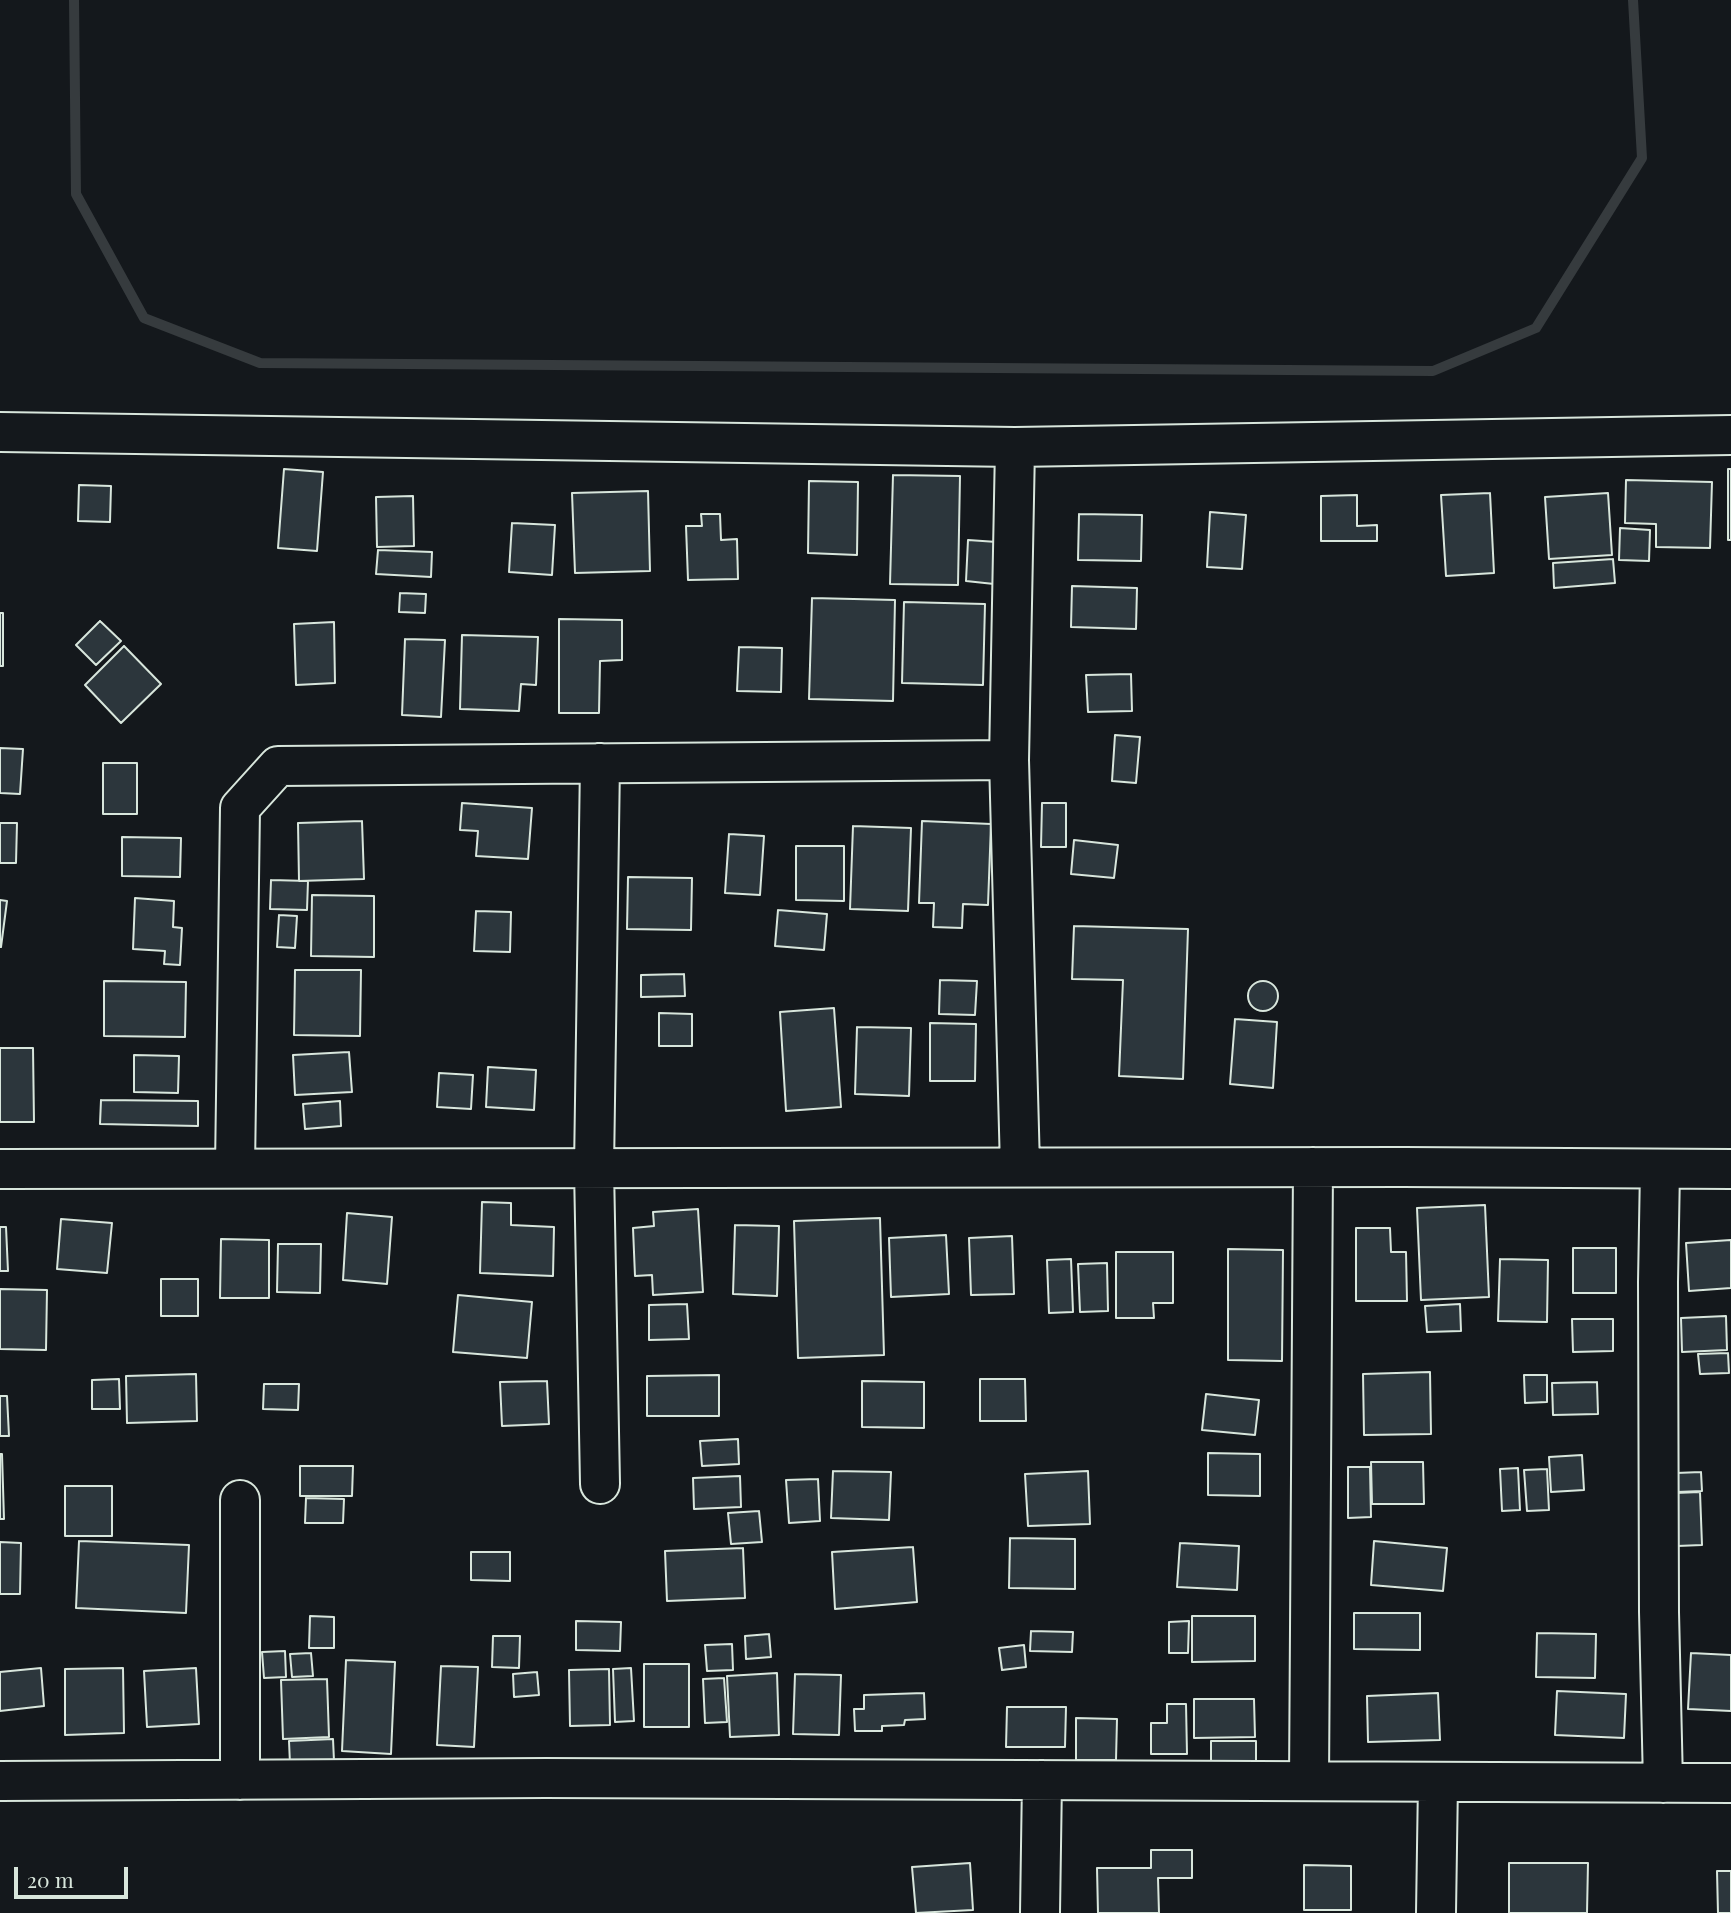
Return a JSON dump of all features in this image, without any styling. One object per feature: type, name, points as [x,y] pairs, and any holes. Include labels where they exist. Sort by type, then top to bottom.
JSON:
[{"type":"street","points":[[0,432],[1015,447],[1731,435]]},
{"type":"street","points":[[1015,447],[1009,760],[1020,1167]]},
{"type":"street","points":[[234,1168],[240,808],[278,766],[1009,760]]},
{"type":"street","points":[[600,763],[594,1168],[600,1484]]},
{"type":"street","points":[[1309,1782],[1313,1167]]},
{"type":"street","points":[[0,1168],[1731,1169]]},
{"type":"street","points":[[1660,1169],[1659,1585],[1663,1783]]},
{"type":"street","points":[[240,1500],[240,1780]]},
{"type":"street","points":[[0,1781],[560,1778],[1731,1783]]},
{"type":"street","points":[[1040,1913],[1042,1780]]},
{"type":"street","points":[[1436,1913],[1438,1782]]},
{"type":"building","points":[[284,469],[323,472],[317,551],[278,548]]},
{"type":"building","points":[[1728,469],[1731,469],[1731,540],[1728,540]]},
{"type":"building","points":[[893,475],[960,476],[958,585],[890,584]]},
{"type":"building","points":[[1626,480],[1712,482],[1710,548],[1656,547],[1656,524],[1625,523]]},
{"type":"building","points":[[809,481],[858,482],[857,555],[808,553]]},
{"type":"building","points":[[79,485],[111,486],[110,522],[78,521]]},
{"type":"building","points":[[648,491],[650,571],[575,573],[572,493]]},
{"type":"building","points":[[1490,493],[1494,573],[1446,576],[1441,495]]},
{"type":"building","points":[[1608,493],[1612,555],[1549,559],[1545,497]]},
{"type":"building","points":[[1357,495],[1357,526],[1377,525],[1377,541],[1321,541],[1321,496]]},
{"type":"building","points":[[413,496],[414,546],[377,547],[376,497]]},
{"type":"building","points":[[1210,512],[1246,515],[1242,569],[1207,567]]},
{"type":"building","points":[[701,514],[720,514],[721,540],[737,539],[738,579],[688,580],[686,526],[702,526]]},
{"type":"building","points":[[1079,514],[1142,515],[1141,561],[1078,560]]},
{"type":"building","points":[[512,523],[555,525],[552,575],[509,572]]},
{"type":"building","points":[[1620,528],[1650,530],[1649,561],[1619,560]]},
{"type":"building","points":[[968,540],[997,542],[994,584],[966,581]]},
{"type":"building","points":[[378,550],[432,552],[431,577],[376,574]]},
{"type":"building","points":[[1613,559],[1615,583],[1554,588],[1553,563]]},
{"type":"building","points":[[1072,586],[1137,588],[1136,629],[1071,627]]},
{"type":"building","points":[[400,593],[426,594],[425,613],[399,612]]},
{"type":"building","points":[[812,598],[895,600],[893,701],[809,699]]},
{"type":"building","points":[[904,602],[985,604],[983,685],[902,683]]},
{"type":"building","points":[[0,613],[3,613],[3,666],[0,666]]},
{"type":"building","points":[[559,619],[622,620],[622,660],[600,661],[599,713],[559,713]]},
{"type":"building","points":[[100,621],[121,641],[96,665],[76,645]]},
{"type":"building","points":[[334,622],[335,683],[296,685],[294,624]]},
{"type":"building","points":[[462,635],[538,637],[536,685],[521,684],[519,711],[460,709]]},
{"type":"building","points":[[405,639],[445,640],[441,717],[402,715]]},
{"type":"building","points":[[124,646],[161,684],[121,723],[85,685]]},
{"type":"building","points":[[739,647],[782,648],[781,692],[737,691]]},
{"type":"building","points":[[1131,674],[1132,711],[1088,712],[1086,675]]},
{"type":"building","points":[[1115,735],[1140,737],[1136,783],[1112,781]]},
{"type":"building","points":[[0,748],[23,749],[20,794],[0,793]]},
{"type":"building","points":[[103,763],[137,763],[137,814],[103,814]]},
{"type":"building","points":[[462,803],[532,808],[528,859],[476,856],[478,831],[460,830]]},
{"type":"building","points":[[1042,803],[1066,803],[1066,847],[1041,847]]},
{"type":"building","points":[[362,821],[364,879],[299,881],[298,823]]},
{"type":"building","points":[[922,821],[991,824],[988,905],[963,904],[962,928],[933,927],[934,903],[919,903]]},
{"type":"building","points":[[0,823],[17,823],[16,863],[0,863]]},
{"type":"building","points":[[853,826],[911,828],[908,911],[850,909]]},
{"type":"building","points":[[729,834],[764,836],[760,895],[725,893]]},
{"type":"building","points":[[122,837],[181,838],[180,877],[122,876]]},
{"type":"building","points":[[1074,840],[1118,845],[1114,878],[1071,874]]},
{"type":"building","points":[[796,846],[844,846],[844,901],[796,900]]},
{"type":"building","points":[[628,877],[692,878],[691,930],[627,929]]},
{"type":"building","points":[[271,880],[308,881],[307,910],[270,909]]},
{"type":"building","points":[[312,895],[374,896],[374,957],[311,956]]},
{"type":"building","points":[[135,898],[174,901],[173,927],[182,928],[180,965],[164,964],[165,951],[133,949]]},
{"type":"building","points":[[0,900],[7,901],[1,947],[0,947]]},
{"type":"building","points":[[778,910],[827,914],[824,950],[775,946]]},
{"type":"building","points":[[476,911],[511,912],[510,952],[474,951]]},
{"type":"building","points":[[279,915],[297,916],[295,948],[277,947]]},
{"type":"building","points":[[1074,926],[1188,929],[1183,1079],[1119,1076],[1123,980],[1072,979]]},
{"type":"building","points":[[295,970],[361,970],[360,1036],[294,1035]]},
{"type":"building","points":[[684,974],[685,996],[641,997],[641,975]]},
{"type":"building","points":[[940,980],[977,981],[975,1015],[939,1014]]},
{"type":"building","points":[[104,981],[186,982],[185,1037],[104,1036]]},
{"type":"building","points":[[1263,981],[1273,986],[1278,996],[1273,1006],[1263,1011],[1253,1006],[1248,996],[1253,986]]},
{"type":"building","points":[[834,1008],[841,1107],[786,1111],[780,1012]]},
{"type":"building","points":[[659,1013],[692,1014],[692,1046],[659,1046]]},
{"type":"building","points":[[1235,1019],[1277,1022],[1273,1088],[1230,1084]]},
{"type":"building","points":[[930,1023],[976,1024],[975,1081],[930,1081]]},
{"type":"building","points":[[857,1027],[911,1028],[909,1096],[855,1094]]},
{"type":"building","points":[[0,1048],[33,1048],[34,1122],[0,1122]]},
{"type":"building","points":[[349,1052],[352,1092],[295,1095],[293,1055]]},
{"type":"building","points":[[134,1055],[179,1056],[178,1093],[134,1092]]},
{"type":"building","points":[[488,1067],[536,1070],[534,1110],[486,1107]]},
{"type":"building","points":[[439,1073],[473,1075],[471,1109],[437,1107]]},
{"type":"building","points":[[101,1100],[198,1101],[198,1126],[100,1124]]},
{"type":"building","points":[[340,1101],[341,1126],[305,1129],[303,1104]]},
{"type":"building","points":[[482,1202],[511,1203],[511,1225],[554,1227],[553,1276],[480,1273]]},
{"type":"building","points":[[1485,1205],[1489,1297],[1421,1300],[1417,1208]]},
{"type":"building","points":[[698,1209],[703,1292],[653,1295],[652,1275],[635,1276],[633,1228],[654,1226],[653,1212]]},
{"type":"building","points":[[347,1213],[392,1217],[387,1284],[343,1280]]},
{"type":"building","points":[[880,1218],[884,1355],[798,1358],[794,1221]]},
{"type":"building","points":[[61,1219],[112,1223],[107,1273],[57,1269]]},
{"type":"building","points":[[735,1225],[779,1226],[777,1296],[733,1294]]},
{"type":"building","points":[[0,1227],[6,1227],[8,1271],[0,1271]]},
{"type":"building","points":[[1356,1228],[1390,1228],[1391,1252],[1406,1252],[1407,1301],[1356,1301]]},
{"type":"building","points":[[946,1235],[949,1294],[891,1297],[889,1238]]},
{"type":"building","points":[[1012,1236],[1014,1294],[971,1295],[969,1238]]},
{"type":"building","points":[[221,1239],[269,1240],[269,1298],[220,1298]]},
{"type":"building","points":[[1731,1240],[1731,1288],[1689,1291],[1686,1243]]},
{"type":"building","points":[[278,1244],[321,1244],[320,1293],[277,1292]]},
{"type":"building","points":[[1573,1248],[1616,1248],[1616,1293],[1573,1293]]},
{"type":"building","points":[[1228,1249],[1283,1250],[1282,1361],[1228,1360]]},
{"type":"building","points":[[1116,1252],[1173,1252],[1173,1303],[1153,1303],[1154,1318],[1116,1318]]},
{"type":"building","points":[[1071,1259],[1073,1312],[1049,1313],[1047,1260]]},
{"type":"building","points":[[1500,1259],[1548,1260],[1547,1322],[1498,1321]]},
{"type":"building","points":[[1107,1263],[1108,1311],[1080,1312],[1078,1264]]},
{"type":"building","points":[[161,1279],[198,1279],[198,1316],[161,1316]]},
{"type":"building","points":[[0,1289],[47,1290],[46,1350],[0,1349]]},
{"type":"building","points":[[458,1295],[532,1302],[527,1358],[453,1352]]},
{"type":"building","points":[[687,1304],[689,1339],[649,1340],[649,1305]]},
{"type":"building","points":[[1460,1304],[1461,1331],[1427,1332],[1425,1306]]},
{"type":"building","points":[[1726,1316],[1727,1350],[1682,1352],[1681,1318]]},
{"type":"building","points":[[1572,1319],[1613,1319],[1613,1351],[1573,1352]]},
{"type":"building","points":[[1728,1353],[1729,1373],[1700,1374],[1698,1354]]},
{"type":"building","points":[[1430,1372],[1431,1434],[1364,1435],[1363,1374]]},
{"type":"building","points":[[196,1374],[197,1421],[127,1423],[126,1376]]},
{"type":"building","points":[[719,1375],[719,1416],[647,1416],[647,1376]]},
{"type":"building","points":[[1524,1375],[1547,1375],[1547,1402],[1525,1403]]},
{"type":"building","points":[[119,1379],[120,1409],[92,1409],[92,1380]]},
{"type":"building","points":[[980,1379],[1025,1379],[1026,1421],[980,1421]]},
{"type":"building","points":[[547,1381],[549,1424],[502,1426],[500,1382]]},
{"type":"building","points":[[862,1381],[924,1382],[924,1428],[862,1427]]},
{"type":"building","points":[[1597,1382],[1598,1414],[1553,1415],[1552,1383]]},
{"type":"building","points":[[264,1384],[299,1384],[298,1410],[263,1409]]},
{"type":"building","points":[[1206,1394],[1259,1400],[1255,1435],[1202,1430]]},
{"type":"building","points":[[0,1396],[7,1396],[9,1436],[0,1436]]},
{"type":"building","points":[[738,1439],[739,1464],[702,1466],[700,1441]]},
{"type":"building","points":[[1208,1453],[1260,1454],[1260,1496],[1208,1495]]},
{"type":"building","points":[[2,1454],[4,1519],[0,1519]]},
{"type":"building","points":[[1582,1455],[1584,1490],[1551,1492],[1549,1457]]},
{"type":"building","points":[[1371,1462],[1423,1462],[1424,1504],[1372,1504]]},
{"type":"building","points":[[300,1466],[353,1466],[352,1496],[300,1496]]},
{"type":"building","points":[[1348,1467],[1370,1467],[1371,1517],[1348,1518]]},
{"type":"building","points":[[1518,1468],[1520,1510],[1502,1511],[1500,1469]]},
{"type":"building","points":[[1547,1469],[1549,1510],[1527,1511],[1524,1470]]},
{"type":"building","points":[[833,1471],[891,1472],[889,1520],[831,1518]]},
{"type":"building","points":[[1088,1471],[1090,1524],[1028,1526],[1025,1474]]},
{"type":"building","points":[[1701,1472],[1702,1491],[1677,1492],[1676,1473]]},
{"type":"building","points":[[740,1476],[741,1507],[694,1509],[693,1478]]},
{"type":"building","points":[[818,1479],[820,1521],[789,1523],[786,1480]]},
{"type":"building","points":[[65,1486],[112,1486],[112,1536],[65,1536]]},
{"type":"building","points":[[1700,1492],[1702,1545],[1677,1546],[1675,1493]]},
{"type":"building","points":[[306,1498],[344,1499],[343,1523],[305,1523]]},
{"type":"building","points":[[759,1511],[762,1542],[731,1544],[728,1513]]},
{"type":"building","points":[[1010,1538],[1075,1539],[1075,1589],[1009,1588]]},
{"type":"building","points":[[79,1541],[189,1545],[186,1613],[76,1608]]},
{"type":"building","points":[[1374,1541],[1447,1548],[1443,1591],[1371,1585]]},
{"type":"building","points":[[0,1542],[21,1543],[20,1594],[0,1594]]},
{"type":"building","points":[[1180,1543],[1239,1546],[1237,1590],[1177,1587]]},
{"type":"building","points":[[913,1547],[917,1602],[835,1609],[832,1552]]},
{"type":"building","points":[[743,1548],[745,1598],[667,1601],[665,1551]]},
{"type":"building","points":[[471,1552],[510,1552],[510,1581],[471,1580]]},
{"type":"building","points":[[1354,1613],[1420,1613],[1420,1650],[1354,1649]]},
{"type":"building","points":[[310,1616],[334,1617],[334,1648],[309,1648]]},
{"type":"building","points":[[1192,1616],[1255,1616],[1255,1661],[1192,1662]]},
{"type":"building","points":[[576,1621],[621,1622],[620,1651],[576,1650]]},
{"type":"building","points":[[1189,1621],[1188,1653],[1169,1653],[1169,1622]]},
{"type":"building","points":[[1031,1631],[1073,1632],[1072,1652],[1030,1651]]},
{"type":"building","points":[[1537,1633],[1596,1634],[1595,1678],[1536,1677]]},
{"type":"building","points":[[769,1634],[771,1657],[746,1659],[745,1636]]},
{"type":"building","points":[[493,1636],[520,1636],[519,1668],[492,1667]]},
{"type":"building","points":[[732,1644],[733,1670],[707,1671],[705,1645]]},
{"type":"building","points":[[1024,1645],[1026,1667],[1002,1670],[999,1648]]},
{"type":"building","points":[[285,1651],[286,1677],[264,1678],[262,1652]]},
{"type":"building","points":[[311,1653],[313,1676],[292,1677],[290,1654]]},
{"type":"building","points":[[1691,1653],[1731,1655],[1731,1711],[1688,1709]]},
{"type":"building","points":[[346,1660],[395,1662],[391,1754],[342,1751]]},
{"type":"building","points":[[644,1664],[689,1664],[689,1727],[644,1727]]},
{"type":"building","points":[[441,1666],[478,1667],[474,1747],[437,1745]]},
{"type":"building","points":[[41,1668],[44,1706],[0,1711],[0,1672]]},
{"type":"building","points":[[123,1668],[124,1733],[65,1735],[65,1669]]},
{"type":"building","points":[[196,1668],[199,1724],[147,1727],[144,1671]]},
{"type":"building","points":[[631,1668],[634,1721],[615,1722],[613,1669]]},
{"type":"building","points":[[609,1669],[610,1725],[570,1726],[569,1670]]},
{"type":"building","points":[[537,1672],[539,1695],[514,1697],[513,1674]]},
{"type":"building","points":[[777,1673],[779,1735],[730,1737],[727,1676]]},
{"type":"building","points":[[795,1674],[841,1675],[839,1735],[793,1734]]},
{"type":"building","points":[[724,1678],[727,1722],[705,1723],[703,1679]]},
{"type":"building","points":[[327,1679],[329,1737],[283,1739],[281,1680]]},
{"type":"building","points":[[1557,1691],[1626,1694],[1624,1738],[1555,1735]]},
{"type":"building","points":[[924,1693],[925,1719],[905,1720],[904,1725],[882,1726],[882,1731],[855,1731],[854,1709],[864,1709],[864,1695]]},
{"type":"building","points":[[1438,1693],[1440,1740],[1368,1742],[1367,1696]]},
{"type":"building","points":[[1194,1699],[1254,1699],[1255,1737],[1194,1738]]},
{"type":"building","points":[[1167,1704],[1186,1704],[1187,1754],[1151,1754],[1151,1723],[1167,1723]]},
{"type":"building","points":[[1007,1707],[1066,1707],[1065,1747],[1006,1747]]},
{"type":"building","points":[[1076,1718],[1117,1719],[1116,1760],[1076,1760]]},
{"type":"building","points":[[333,1739],[334,1761],[290,1764],[289,1741]]},
{"type":"building","points":[[1211,1741],[1256,1741],[1256,1766],[1211,1766]]},
{"type":"building","points":[[1151,1850],[1192,1850],[1192,1878],[1158,1878],[1159,1913],[1098,1913],[1097,1868],[1151,1868]]},
{"type":"building","points":[[970,1863],[973,1910],[916,1913],[912,1867]]},
{"type":"building","points":[[1509,1863],[1588,1863],[1587,1913],[1509,1913]]},
{"type":"building","points":[[1304,1865],[1351,1866],[1351,1910],[1304,1910]]},
{"type":"building","points":[[1717,1871],[1731,1871],[1731,1913],[1718,1913]]},
{"type":"waterway","points":[[74,0],[76,194],[144,318],[260,363],[1433,371],[1536,328],[1642,158],[1633,0]]}]
